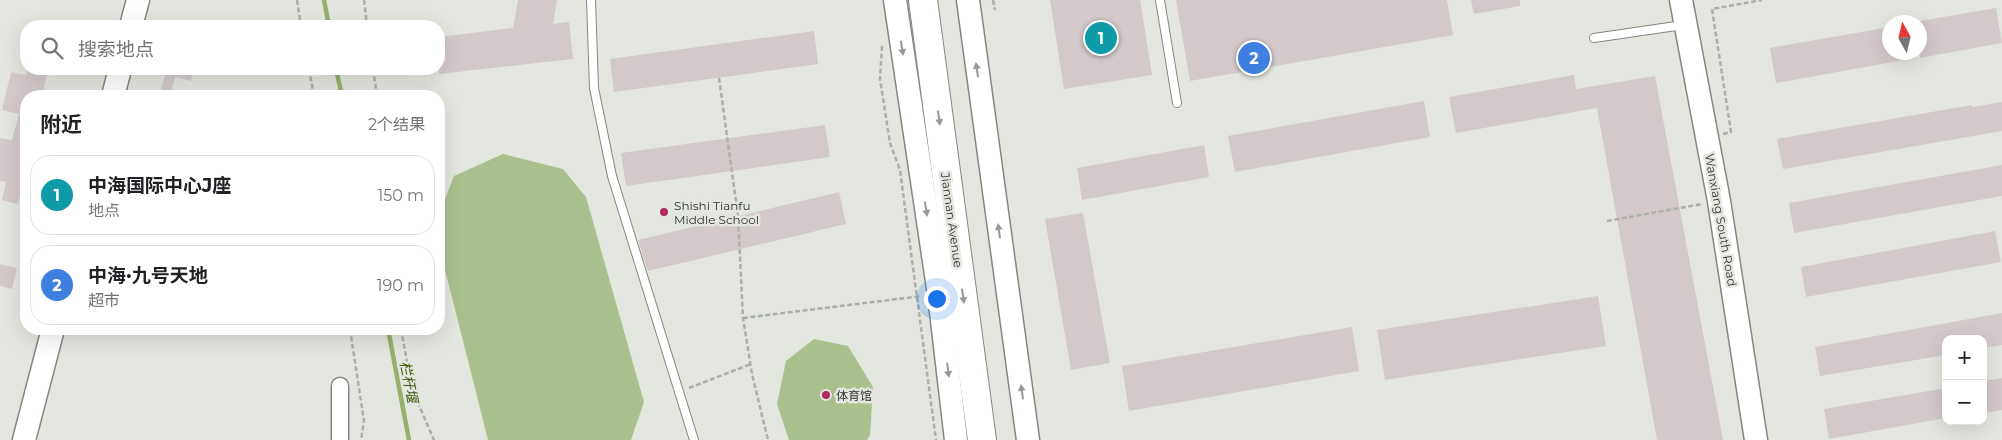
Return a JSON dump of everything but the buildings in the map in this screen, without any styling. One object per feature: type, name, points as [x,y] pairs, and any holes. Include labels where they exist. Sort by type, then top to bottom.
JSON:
[{"type":"highway","name":"Jiannan Avenue","points":[[923,0],[982,440]]},
{"type":"highway","name":"Jiannan Avenue","points":[[941,0],[1000,440]]},
{"type":"main road","points":[[133,20],[138,0]]},
{"type":"main road","points":[[894,0],[939,294],[956,440]]},
{"type":"main road","points":[[968,0],[1028,440]]},
{"type":"main road","name":"Wanxiang South Road","points":[[1681,0],[1719,201],[1756,440]]},
{"type":"main road","points":[[115,90],[118,75]]},
{"type":"main road","points":[[24,440],[51,335]]},
{"type":"street","points":[[340,386],[340,440]]},
{"type":"lane","points":[[590,0],[594,88],[612,176],[694,440]]},
{"type":"lane","points":[[1160,0],[1177,103]]},
{"type":"lane","points":[[1594,38],[1685,24]]},
{"type":"path","points":[[297,0],[300,20]]},
{"type":"path","points":[[364,0],[366,20]]},
{"type":"path","points":[[993,0],[994,10]]},
{"type":"path","points":[[1707,136],[1731,132],[1712,9],[1762,0]]},
{"type":"path","points":[[881,38],[880,79],[890,143],[900,170],[936,440]]},
{"type":"path","points":[[310,75],[313,90]]},
{"type":"path","points":[[374,75],[375,90]]},
{"type":"path","points":[[719,78],[738,216],[743,318],[750,364],[768,440]]},
{"type":"path","points":[[1607,220],[1719,201]]},
{"type":"path","points":[[743,318],[939,294]]},
{"type":"path","points":[[351,335],[364,420],[361,440]]},
{"type":"path","points":[[402,335],[412,389],[434,440]]},
{"type":"path","points":[[679,392],[750,364]]},
{"type":"green space","points":[[503,154],[563,169],[586,197],[644,402],[631,440],[488,440],[445,270],[445,199],[454,176]]},
{"type":"green space","name":"体育馆","points":[[814,339],[848,346],[873,387],[870,435],[867,440],[789,440],[777,404],[786,361]]},
{"type":"waterway","name":"栏杆堰","points":[[324,0],[328,20]]},
{"type":"waterway","name":"栏杆堰","points":[[337,75],[341,90]]},
{"type":"waterway","name":"栏杆堰","points":[[389,335],[409,440]]},
{"type":"place","name":"中海国际中心J座","points":[[1101,38]]},
{"type":"place","name":"中海·九号天地","points":[[1254,58]]},
{"type":"place","name":"Shishi Tianfu Middle School","points":[[664,212]]},
{"type":"place","name":"体育馆","points":[[826,395]]}]
